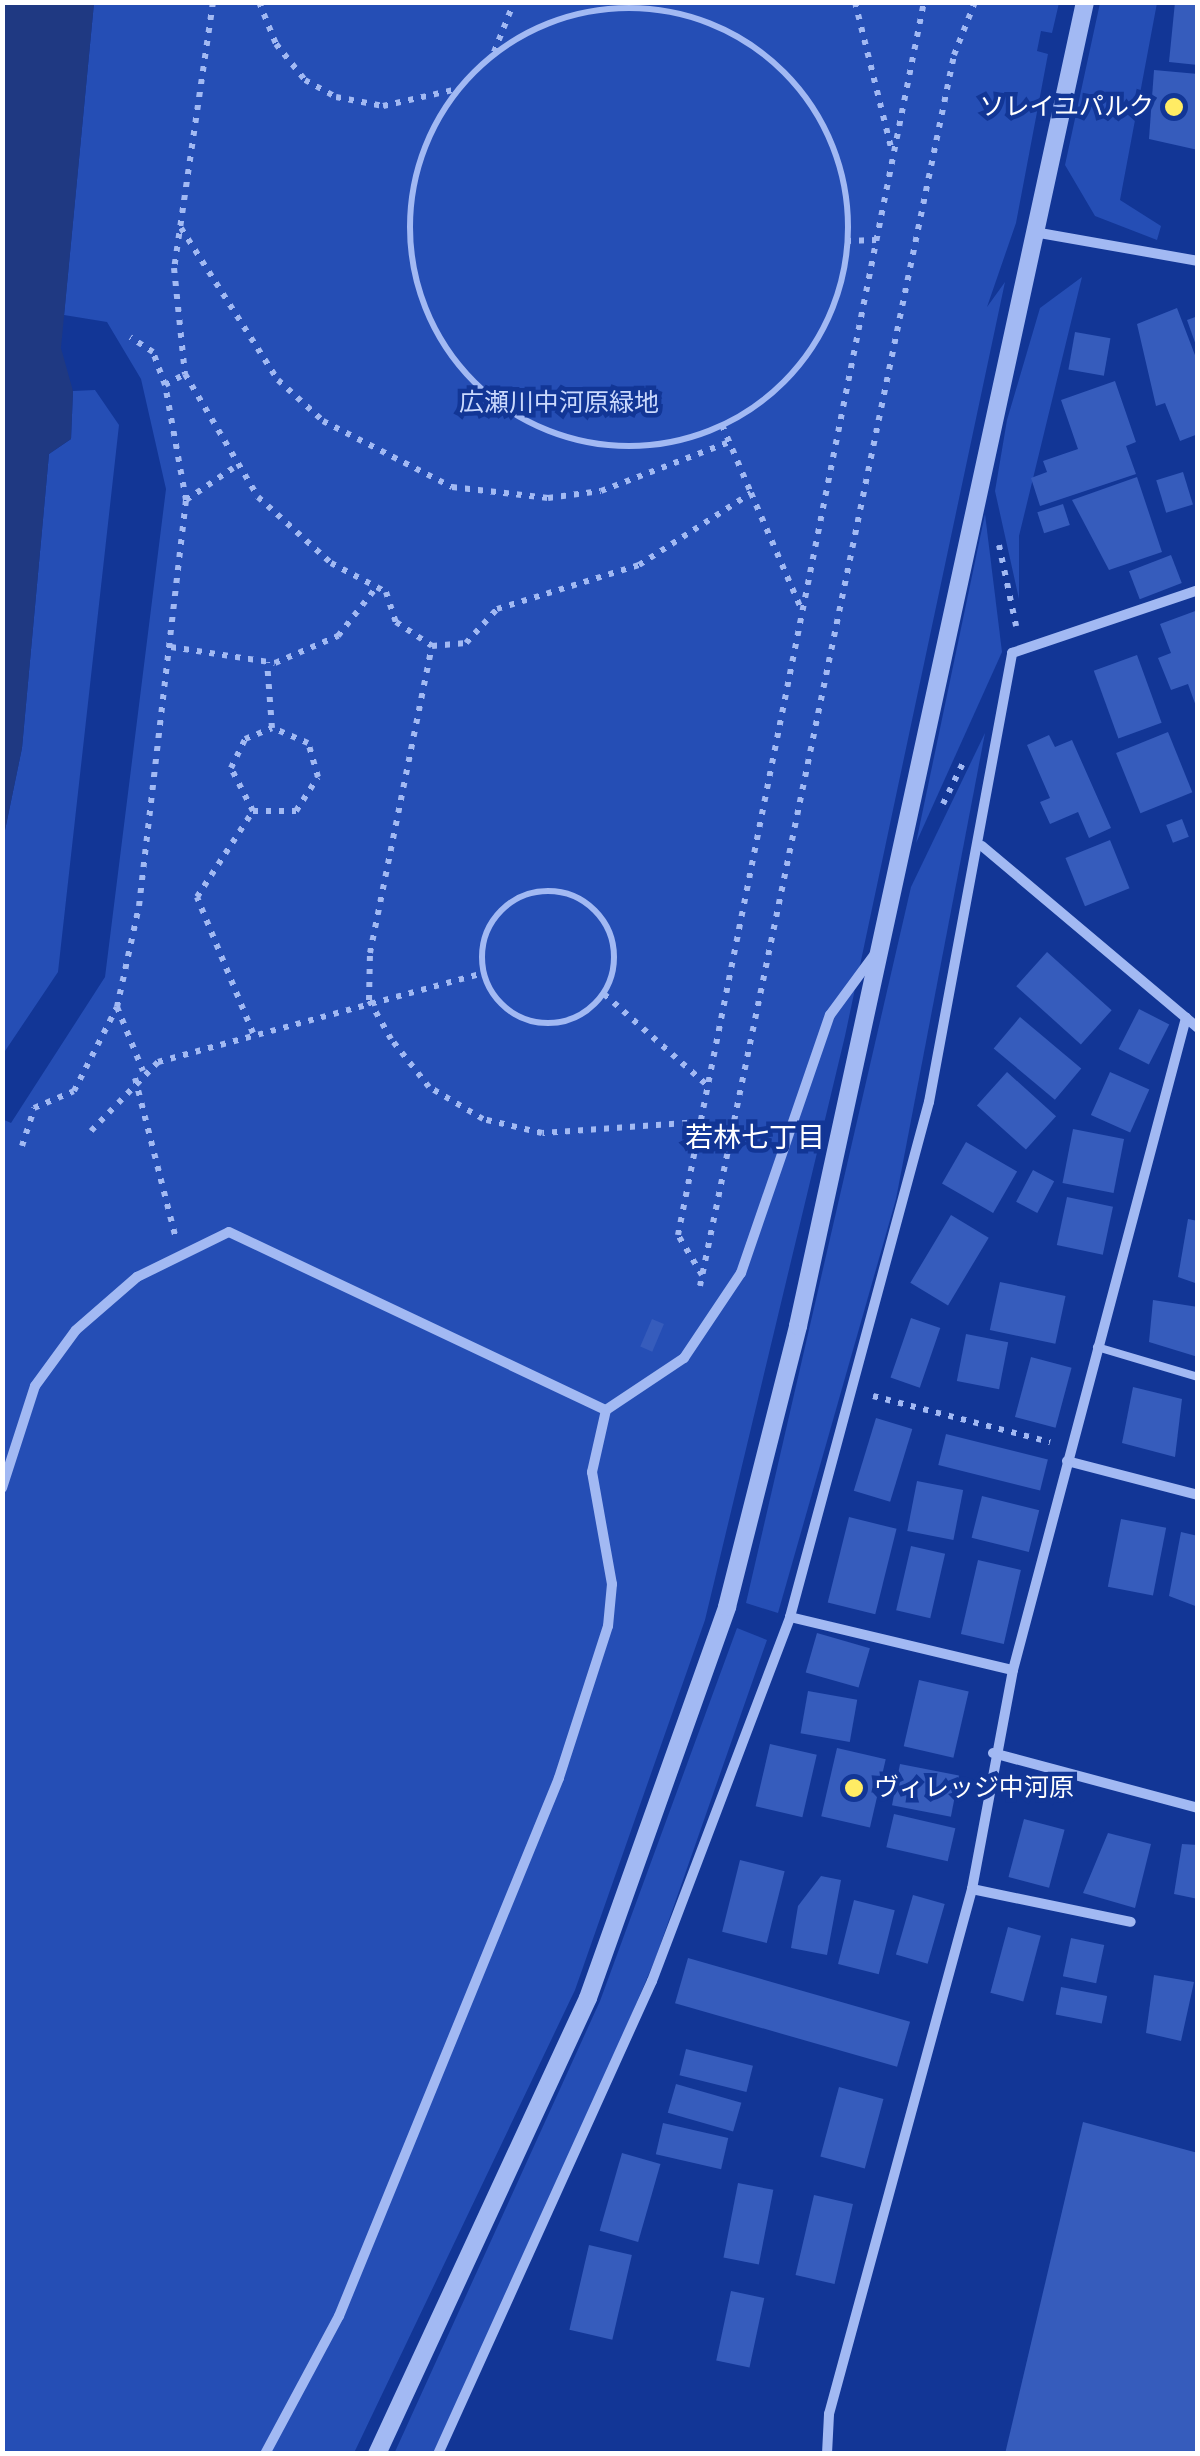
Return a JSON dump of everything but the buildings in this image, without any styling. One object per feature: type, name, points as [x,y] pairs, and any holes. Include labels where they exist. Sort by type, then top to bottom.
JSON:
[{"type":"street","points":[[377,2454],[588,1998],[664,1798],[727,1608],[779,1401],[1085,2]]},
{"type":"street","points":[[1034,231],[1198,262]]},
{"type":"street","points":[[438,2454],[652,1981],[790,1617],[856,1392],[982,846],[1012,654],[1198,590]]},
{"type":"street","points":[[982,846],[1198,1028]]},
{"type":"street","points":[[266,2454],[339,2316],[560,1778],[608,1626],[612,1584],[592,1472],[606,1410],[684,1358],[742,1273],[830,1015],[880,946]]},
{"type":"street","points":[[828,2454],[829,2414],[972,1889],[993,1753],[1013,1670],[1094,1346],[1186,1018]]},
{"type":"street","points":[[2,1488],[35,1386],[76,1330],[179,1252],[229,1232],[606,1410]]},
{"type":"street","points":[[1068,1461],[1198,1495]]},
{"type":"street","points":[[790,1617],[1013,1670]]},
{"type":"street","points":[[993,1753],[1198,1808]]},
{"type":"street","points":[[972,1889],[1130,1922]]},
{"type":"lane","points":[[1094,1346],[1198,1377]]},
{"type":"path","points":[[213,2],[180,227],[174,332],[185,374],[233,468],[292,533],[375,589],[386,592],[408,634],[432,646],[466,643],[498,610],[639,565],[750,493]]},
{"type":"path","points":[[260,2],[276,44],[305,80],[336,97],[383,106],[459,88]]},
{"type":"path","points":[[493,55],[514,2]]},
{"type":"path","points":[[855,2],[893,155]]},
{"type":"path","points":[[702,1275],[678,1235],[800,607],[924,2]]},
{"type":"path","points":[[695,1308],[954,56],[976,2]]},
{"type":"path","points":[[596,8],[667,8],[734,33],[790,76],[830,136],[849,204],[846,241],[818,342],[771,396],[722,426],[652,446],[591,444],[533,425],[482,391],[443,344],[418,289],[409,228],[417,168],[459,88],[493,55],[528,30],[596,8]]},
{"type":"path","points":[[180,227],[278,380],[323,421],[452,487],[548,498],[600,491],[728,442]]},
{"type":"path","points":[[846,241],[876,240]]},
{"type":"path","points":[[22,1146],[34,1108],[74,1091],[117,1006],[139,906],[186,500],[165,384],[153,352],[130,336]]},
{"type":"path","points":[[165,384],[185,374]]},
{"type":"path","points":[[722,426],[800,607]]},
{"type":"path","points":[[186,500],[233,468]]},
{"type":"path","points":[[996,534],[1021,650]]},
{"type":"path","points":[[171,647],[267,662],[338,636],[375,589]]},
{"type":"path","points":[[432,646],[370,953],[369,1000],[428,1087],[483,1119],[542,1133],[700,1122]]},
{"type":"path","points":[[267,662],[272,728]]},
{"type":"path","points":[[272,728],[308,743],[318,778],[296,811],[253,811],[231,781],[233,757],[245,739],[272,728]]},
{"type":"path","points":[[940,810],[972,743]]},
{"type":"path","points":[[253,811],[197,898],[253,1033]]},
{"type":"path","points":[[560,891],[581,898],[610,931],[613,974],[604,994],[570,1020],[526,1020],[492,993],[484,972],[488,929],[500,911],[528,894],[560,891]]},
{"type":"path","points":[[92,1131],[135,1076],[143,1072],[253,1033],[484,972]]},
{"type":"path","points":[[604,994],[708,1086]]},
{"type":"path","points":[[117,1006],[143,1072]]},
{"type":"path","points":[[135,1076],[179,1252]]},
{"type":"path","points":[[856,1392],[1070,1447]]},
{"type":"green space","name":"広瀬川中河原緑地","points":[[94,3],[1059,3],[1052,33],[1041,31],[1037,51],[1048,54],[1016,223],[987,307],[1005,282],[845,1036],[705,1620],[575,1990],[354,2453],[3,2453],[2,1119],[11,1123],[105,977],[166,489],[141,379],[107,322],[64,315]]},
{"type":"green space","points":[[1100,3],[1157,3],[1120,200],[1161,226],[1157,240],[1095,216],[1065,165]]},
{"type":"green space","points":[[1082,277],[1019,536],[1019,599],[995,491],[1007,420],[1040,308]]},
{"type":"green space","points":[[95,390],[119,425],[58,972],[3,1054],[3,840],[22,748],[49,454],[71,439],[73,391]]},
{"type":"green space","points":[[985,514],[1002,652],[916,843]]},
{"type":"green space","points":[[985,733],[896,1199],[778,1613],[746,1603],[911,887]]},
{"type":"green space","points":[[737,1628],[767,1640],[656,1957],[521,2276],[433,2453],[394,2454],[600,2001]]},
{"type":"shaded area","points":[[3,2],[94,3],[61,348],[73,391],[71,439],[49,454],[22,748],[3,840]]},
{"type":"place","name":"ソレイユパルク","points":[[1174,107]]},
{"type":"place","name":"ヴィレッジ中河原","points":[[854,1788]]},
{"type":"district","name":"若林七丁目","points":[[755,1138]]}]
